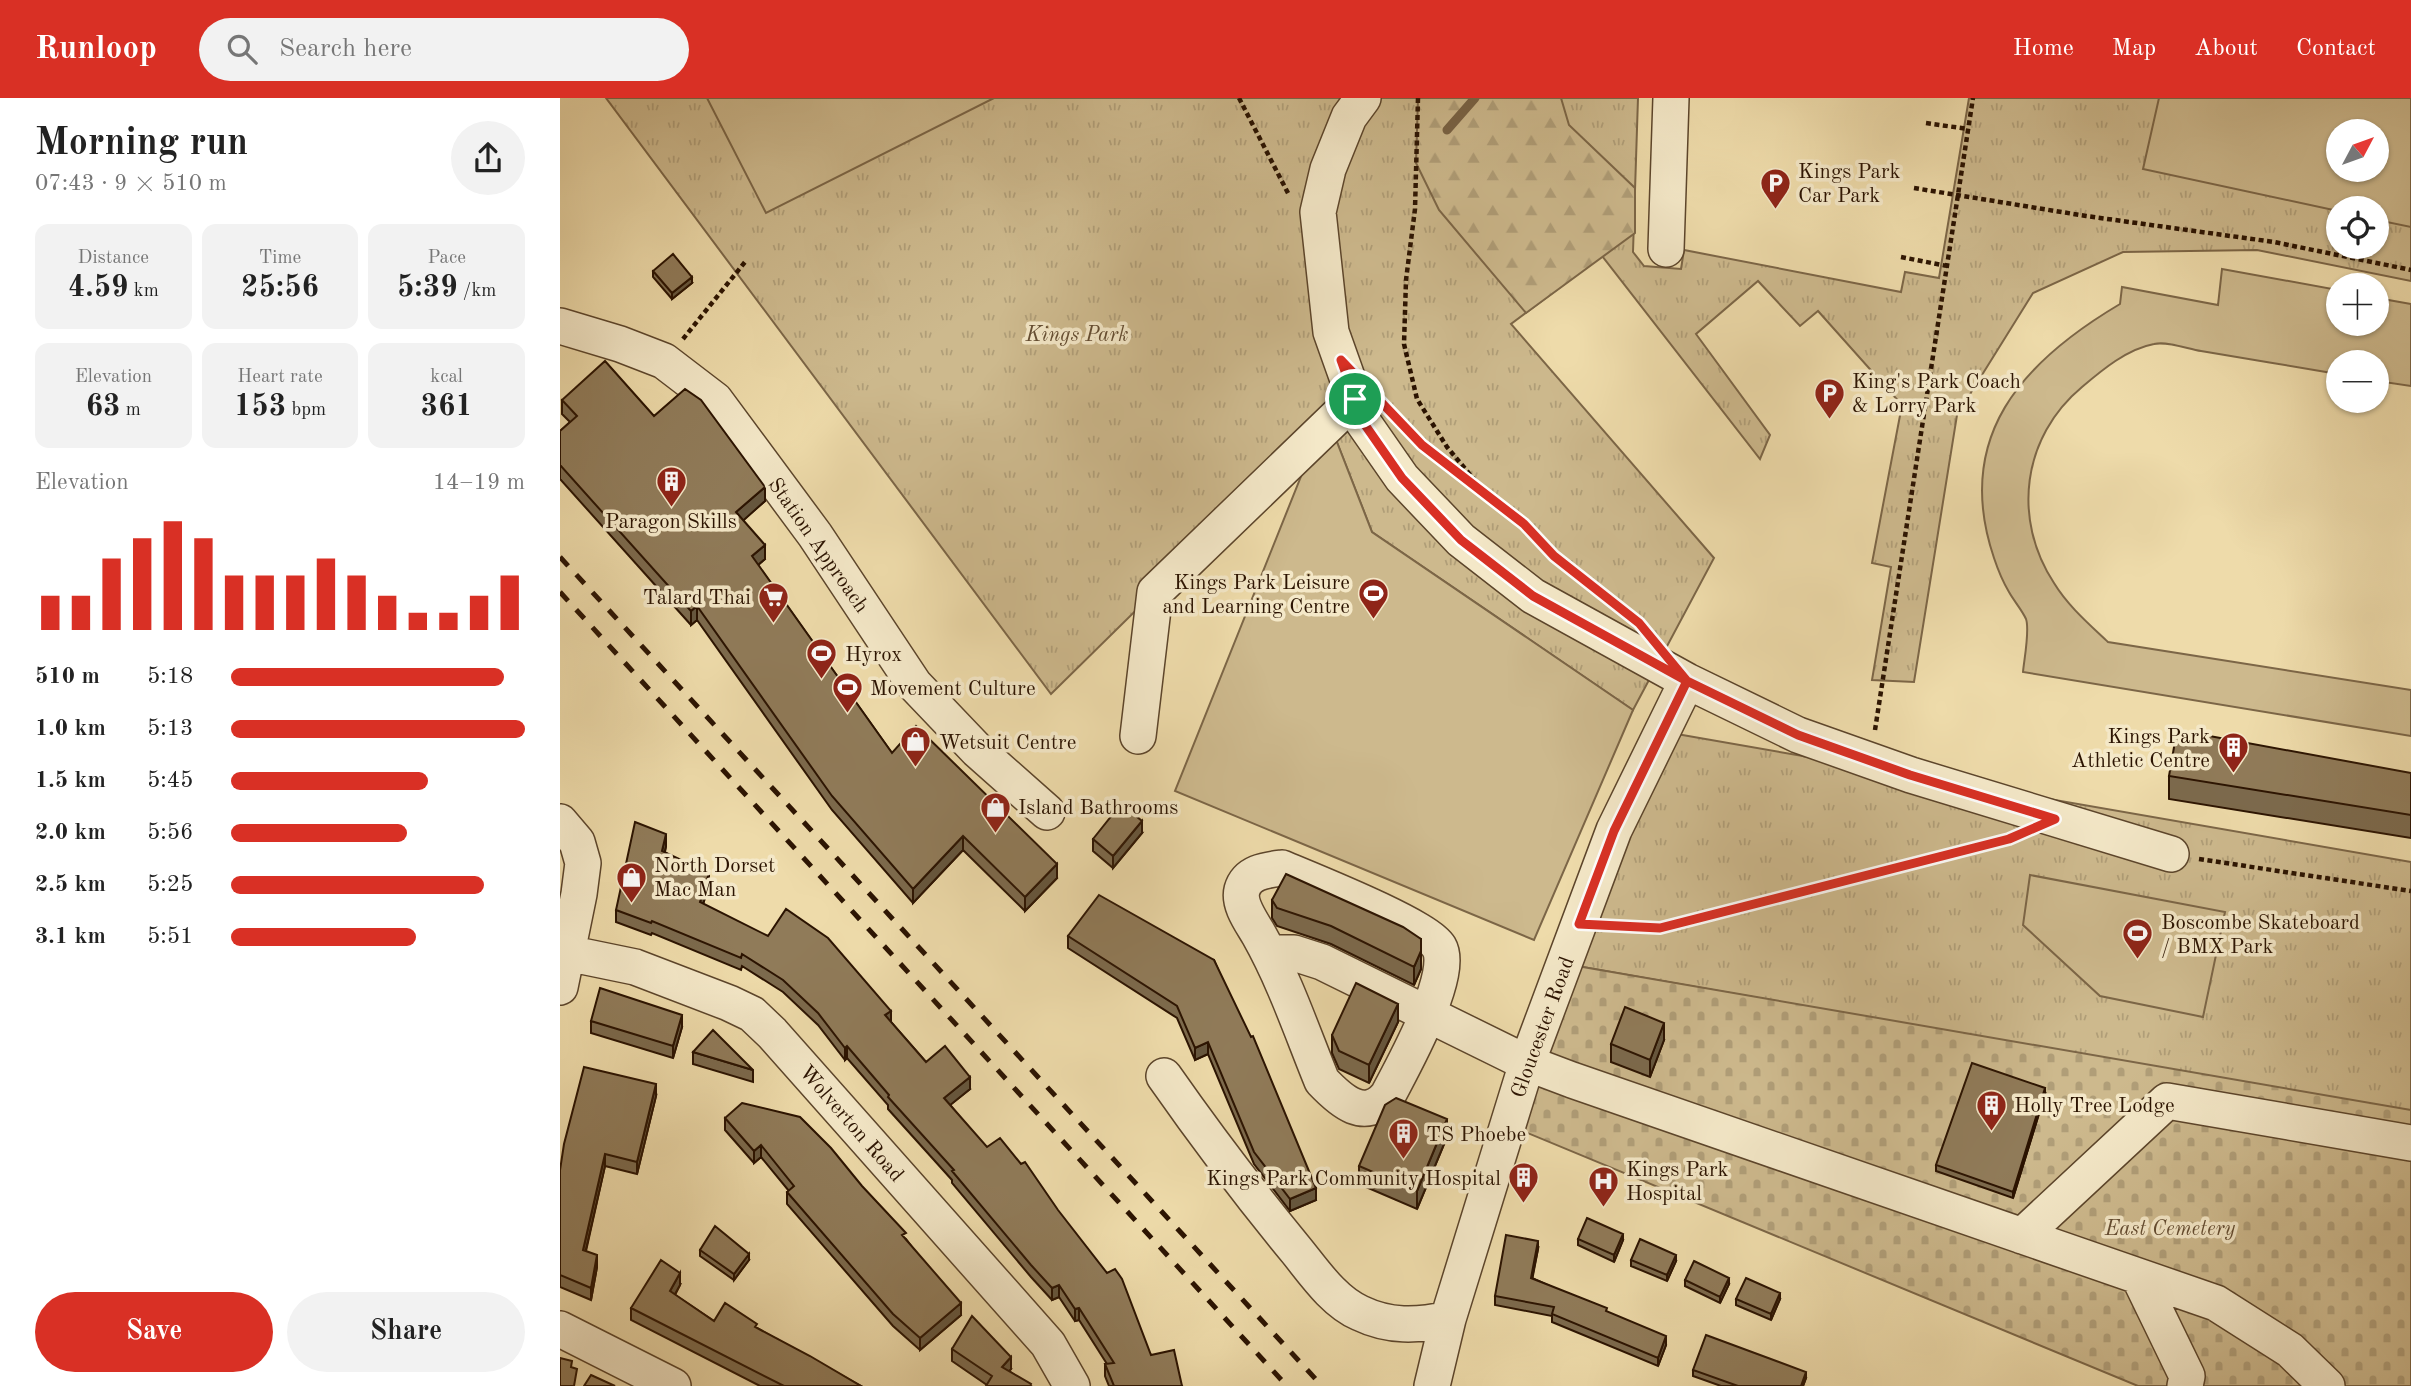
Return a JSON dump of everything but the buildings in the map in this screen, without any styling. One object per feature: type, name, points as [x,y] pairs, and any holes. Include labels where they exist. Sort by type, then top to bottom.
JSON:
[{"type":"street","points":[[1666,249],[1671,98]]},
{"type":"street","points":[[1347,104],[1318,212],[1331,332],[1363,422],[1402,478],[1461,540],[1533,596],[1687,681],[1798,735],[2020,810],[2171,854]]},
{"type":"street","name":"Station Approach","points":[[560,326],[664,361],[715,400],[816,535],[914,684],[977,750],[1047,812]]},
{"type":"street","points":[[1138,736],[1155,592],[1355,399]]},
{"type":"street","name":"Gloucester Road","points":[[1432,1386],[1448,1319],[1527,1063],[1614,831],[1687,681]]},
{"type":"street","points":[[560,987],[583,863],[568,832]]},
{"type":"street","points":[[1282,868],[1426,934],[1439,947],[1442,959],[1429,1013],[1388,1095],[1379,1106],[1366,1109],[1348,1105],[1322,1081],[1269,953],[1242,902],[1242,890],[1250,877],[1264,870],[1282,868]]},
{"type":"street","name":"Wolverton Road","points":[[567,953],[635,967],[752,1014],[772,1033],[1048,1344],[1072,1386]]},
{"type":"street","points":[[1269,953],[1294,953],[1322,962],[1527,1063],[2216,1303],[2290,1350],[2327,1386]]},
{"type":"street","points":[[1164,1076],[1239,1177],[1329,1290],[1357,1313],[1385,1323],[1405,1326],[1448,1319]]},
{"type":"street","points":[[2022,1236],[2167,1101],[2411,1143]]},
{"type":"street","points":[[2139,1277],[2187,1376],[2185,1386]]},
{"type":"street","points":[[560,1329],[673,1386]]},
{"type":"path","points":[[1239,98],[1290,197]]},
{"type":"path","points":[[1418,98],[1415,209],[1406,280],[1404,344],[1417,399],[1447,447],[1476,483],[1524,524],[1554,556],[1619,608]]},
{"type":"path","points":[[1870,761],[1973,98]]},
{"type":"path","points":[[1926,123],[1968,129]]},
{"type":"path","points":[[1914,188],[1958,193],[2086,216],[2274,242],[2411,270]]},
{"type":"path","points":[[1901,257],[1947,266]]},
{"type":"path","points":[[664,361],[745,262]]},
{"type":"path","points":[[1404,426],[1422,445],[1524,524]]},
{"type":"path","points":[[1579,924],[1660,928],[2009,839],[2055,819]]},
{"type":"path","points":[[2171,854],[2411,891]]},
{"type":"green space","name":"Kings Park","points":[[606,98],[1638,98],[1633,252],[1644,266],[1681,269],[1684,250],[1901,292],[1905,272],[1939,278],[1969,98],[2411,98],[2411,281],[2389,277],[2389,273],[2371,273],[2257,250],[2123,252],[2033,293],[1957,415],[1914,682],[1872,680],[1891,567],[1872,563],[1902,405],[1818,311],[1800,326],[1758,281],[1696,334],[1770,435],[1760,459],[1602,256],[1511,324],[1714,558],[1633,710],[1372,532],[1326,414],[1243,505],[1051,694]]},
{"type":"green space","points":[[707,98],[994,98],[766,213]]},
{"type":"green space","points":[[1418,98],[1561,98],[1569,125],[1635,188],[1635,233],[1526,313],[1439,210],[1416,163]]},
{"type":"green space","points":[[2159,98],[2411,98],[2411,227],[2389,222],[2389,196],[2326,196],[2326,208],[2143,169]]},
{"type":"green space","points":[[2222,269],[2326,288],[2326,336],[2389,336],[2389,300],[2411,304],[2411,386],[2389,383],[2389,350],[2326,350],[2326,372],[2165,344],[2134,350],[2106,367],[2082,387],[2062,407],[2046,430],[2036,454],[2030,480],[2032,532],[2041,558],[2066,599],[2108,642],[2411,690],[2411,736],[2023,672],[2026,619],[1999,571],[1984,515],[1983,475],[1990,440],[2005,407],[2026,378],[2053,351],[2120,304],[2122,287],[2218,305]]},
{"type":"green space","name":"Kings Park Leisure and Learning Centre","points":[[1326,414],[1372,532],[1633,710],[1534,940],[1175,791]]},
{"type":"green space","points":[[1671,733],[2411,862],[2411,1113],[1577,966]]},
{"type":"green space","name":"Boscombe Skateboard / BMX Park","points":[[2030,875],[2225,912],[2203,1017],[2100,996],[2023,925]]},
{"type":"green space","name":"East Cemetery","points":[[1577,966],[2411,1110],[2411,1386],[2138,1386],[1518,1129]]},
{"type":"waterway","points":[[1447,130],[1475,98]]},
{"type":"railway","points":[[560,557],[1322,1386]]},
{"type":"railway","points":[[560,592],[1287,1386]]},
{"type":"place","name":"Kings Park Car Park","points":[[1775,210]]},
{"type":"place","name":"King's Park Coach & Lorry Park","points":[[1829,420]]},
{"type":"place","name":"Paragon Skills","points":[[671,508]]},
{"type":"place","name":"Kings Park Leisure and Learning Centre","points":[[1373,621]]},
{"type":"place","name":"Talard Thai","points":[[774,624]]},
{"type":"place","name":"Hyrox","points":[[822,681]]},
{"type":"place","name":"Movement Culture","points":[[847,715]]},
{"type":"place","name":"Wetsuit Centre","points":[[916,769]]},
{"type":"place","name":"Kings Park Athletic Centre","points":[[2233,775]]},
{"type":"place","name":"Island Bathrooms","points":[[995,834]]},
{"type":"place","name":"North Dorset Mac Man","points":[[631,904]]},
{"type":"place","name":"Boscombe Skateboard / BMX Park","points":[[2138,961]]},
{"type":"place","name":"Holly Tree Lodge","points":[[1991,1132]]},
{"type":"place","name":"TS Phoebe","points":[[1403,1161]]},
{"type":"place","name":"Kings Park Community Hospital","points":[[1524,1205]]},
{"type":"place","name":"Kings Park Hospital","points":[[1603,1208]]},
{"type":"route","points":[[1355,399],[1341,360],[1422,445],[1524,524],[1554,556],[1639,623],[1687,681],[1798,735],[1910,775],[2055,819],[2009,839],[1660,928],[1579,924],[1614,831],[1687,681],[1533,596],[1461,540],[1402,478],[1363,422],[1355,399]]}]
